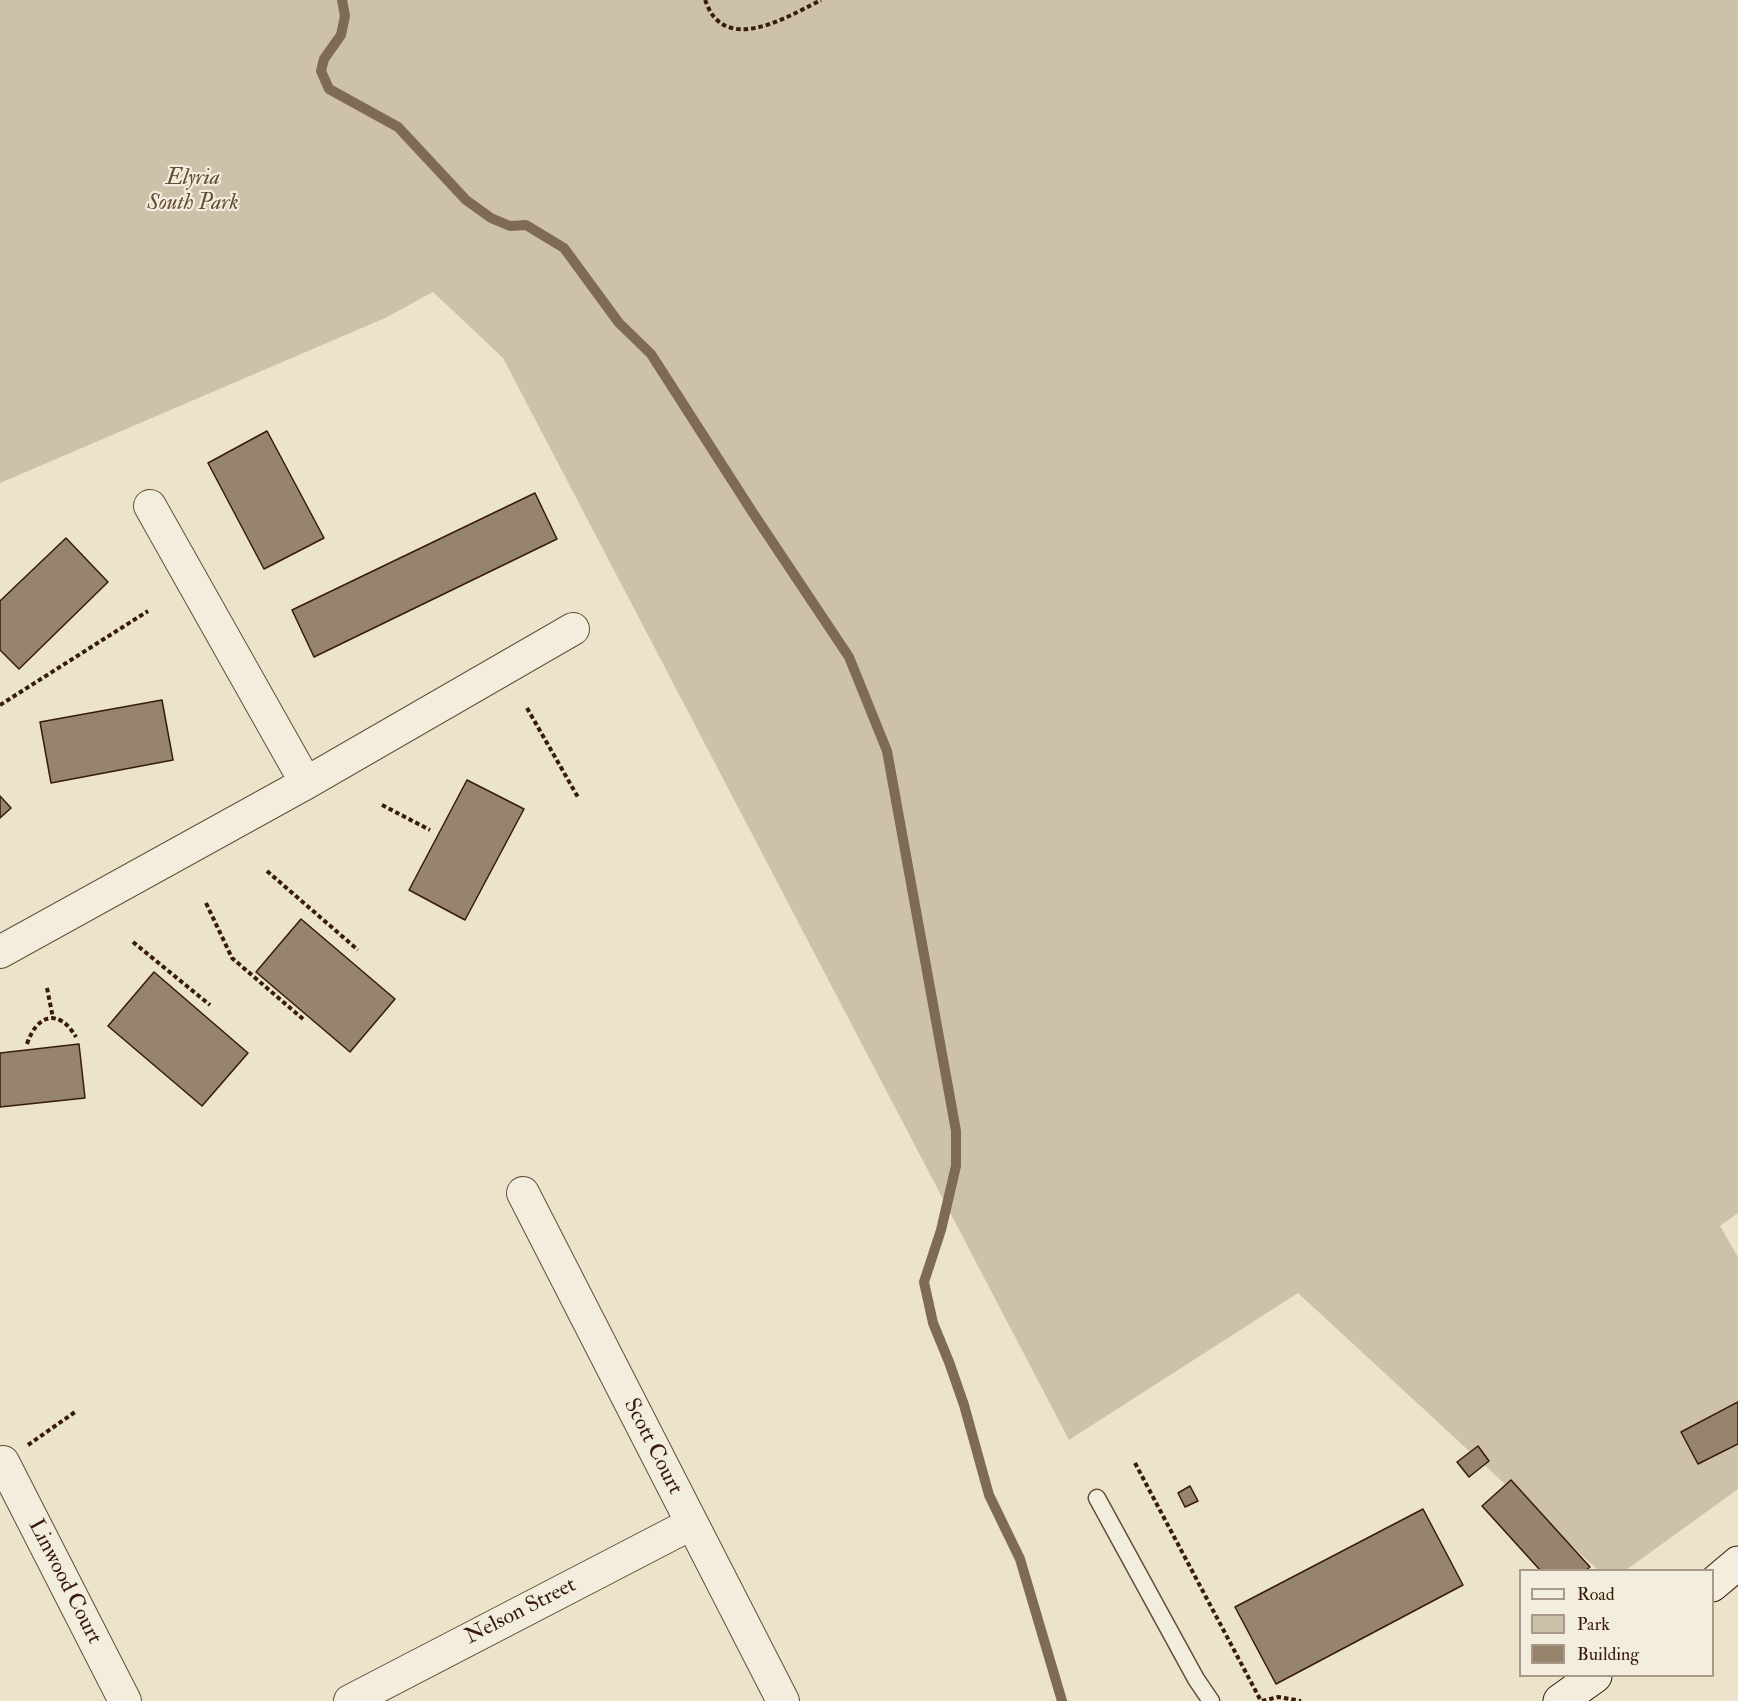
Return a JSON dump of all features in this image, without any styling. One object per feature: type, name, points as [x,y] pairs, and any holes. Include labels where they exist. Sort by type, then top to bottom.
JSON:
[{"type":"street","points":[[150,506],[306,783]]},
{"type":"street","points":[[0,952],[306,783],[573,629]]},
{"type":"street","name":"Scott Court","points":[[522,1193],[783,1701]]},
{"type":"street","name":"Linwood Court","points":[[3,1462],[125,1701]]},
{"type":"street","name":"Nelson Street","points":[[350,1701],[691,1524]]},
{"type":"street","points":[[1714,1584],[1738,1563]]},
{"type":"street","points":[[1560,1701],[1594,1677]]},
{"type":"lane","points":[[1097,1498],[1196,1679],[1211,1701]]},
{"type":"path","points":[[705,0],[717,20],[724,25],[749,29],[766,26],[789,17],[820,0]]},
{"type":"path","points":[[0,705],[148,611]]},
{"type":"path","points":[[527,708],[579,799]]},
{"type":"path","points":[[382,805],[430,830]]},
{"type":"path","points":[[267,871],[358,950]]},
{"type":"path","points":[[206,903],[232,958],[303,1019]]},
{"type":"path","points":[[133,942],[210,1005]]},
{"type":"path","points":[[47,988],[53,1018]]},
{"type":"path","points":[[27,1044],[31,1030],[36,1025],[53,1018],[62,1021],[76,1037]]},
{"type":"path","points":[[3,1462],[75,1412]]},
{"type":"path","points":[[1135,1463],[1261,1701],[1278,1696],[1301,1701]]},
{"type":"green space","name":"Elyria South Park","points":[[0,0],[1738,0],[1738,1213],[1720,1226],[1738,1257],[1738,1489],[1627,1569],[1597,1569],[1298,1293],[1069,1440],[503,358],[433,292],[385,318],[0,483]]},
{"type":"building","points":[[267,431],[324,538],[264,569],[208,463]]},
{"type":"building","points":[[535,493],[557,539],[314,657],[292,610]]},
{"type":"building","points":[[66,538],[108,582],[19,669],[0,650],[0,601]]},
{"type":"building","points":[[162,700],[173,760],[51,783],[40,722]]},
{"type":"building","points":[[467,780],[524,809],[465,920],[409,890]]},
{"type":"building","points":[[0,796],[11,808],[0,818]]},
{"type":"building","points":[[301,919],[395,999],[350,1052],[256,972]]},
{"type":"building","points":[[154,972],[248,1053],[202,1106],[108,1026]]},
{"type":"building","points":[[79,1044],[85,1098],[0,1107],[0,1053]]},
{"type":"building","points":[[1738,1402],[1738,1444],[1698,1464],[1681,1432]]},
{"type":"building","points":[[1478,1446],[1489,1461],[1469,1477],[1457,1462]]},
{"type":"building","points":[[1511,1480],[1590,1567],[1587,1569],[1539,1569],[1482,1506]]},
{"type":"building","points":[[1190,1486],[1198,1501],[1185,1507],[1178,1493]]},
{"type":"building","points":[[1423,1509],[1463,1585],[1276,1684],[1235,1607]]},
{"type":"waterway","points":[[342,0],[345,16],[341,35],[324,59],[321,71],[329,89],[398,127],[466,200],[491,218],[510,226],[526,225],[564,248],[619,323],[651,354],[849,657],[887,751],[956,1131],[956,1166],[941,1230],[924,1282],[933,1323],[964,1405],[989,1495],[1020,1559],[1062,1701]]}]
